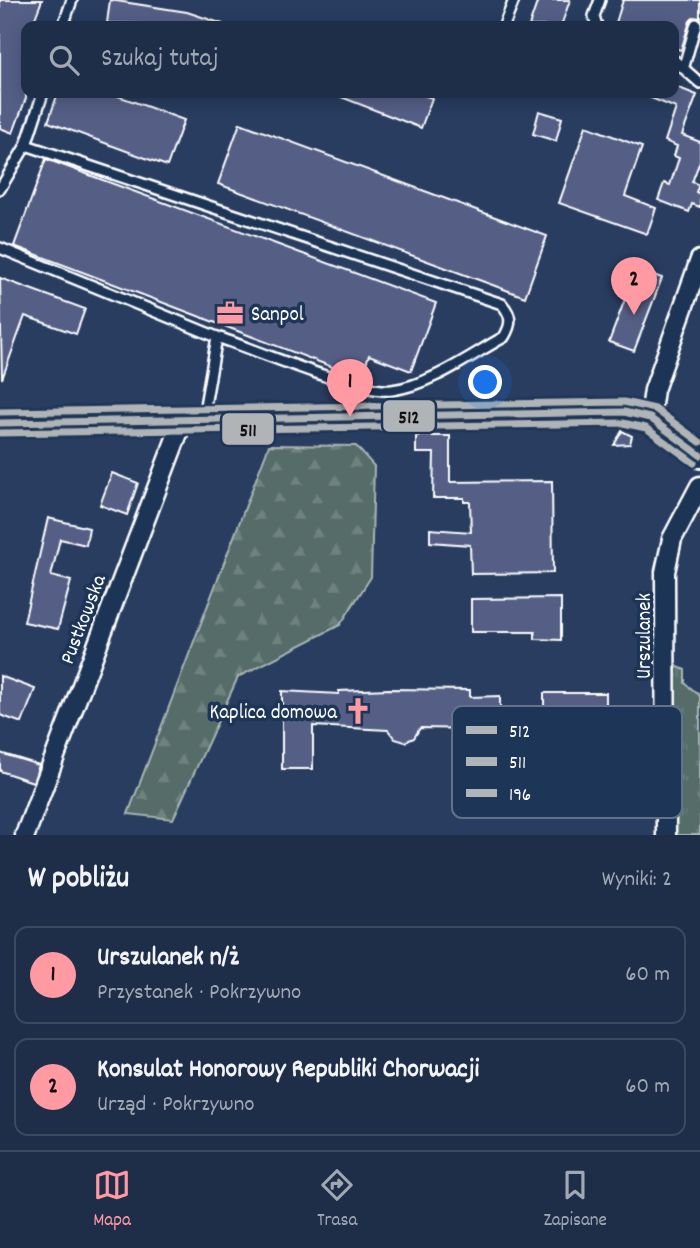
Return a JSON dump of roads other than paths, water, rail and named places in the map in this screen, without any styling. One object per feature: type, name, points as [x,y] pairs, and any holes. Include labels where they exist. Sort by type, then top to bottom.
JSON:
[{"type":"street","points":[[650,418],[654,390],[700,260]]},
{"type":"street","points":[[0,424],[624,412],[650,418],[700,455]]},
{"type":"street","name":"Pustkowska","points":[[25,835],[193,420]]},
{"type":"street","name":"Urszulanek","points":[[666,706],[667,558],[678,524],[700,486]]},
{"type":"lane","points":[[65,21],[72,0]]},
{"type":"lane","points":[[506,21],[514,0]]},
{"type":"lane","points":[[596,21],[594,16],[600,0]]},
{"type":"lane","points":[[684,66],[696,24]]},
{"type":"lane","points":[[679,63],[700,83]]},
{"type":"lane","points":[[0,189],[26,145],[41,98]]},
{"type":"lane","points":[[0,248],[217,337],[351,383],[393,390],[422,381],[504,337],[510,326],[509,313],[502,304],[26,145]]},
{"type":"lane","points":[[193,420],[217,337]]},
{"type":"place","name":"Sanpol","points":[[230,313]]},
{"type":"place","name":"Konsulat Honorowy Republiki Chorwacji","points":[[634,315]]},
{"type":"place","name":"Urszulanek n/ż","points":[[350,417]]},
{"type":"place","name":"Kaplica domowa","points":[[358,711]]}]
